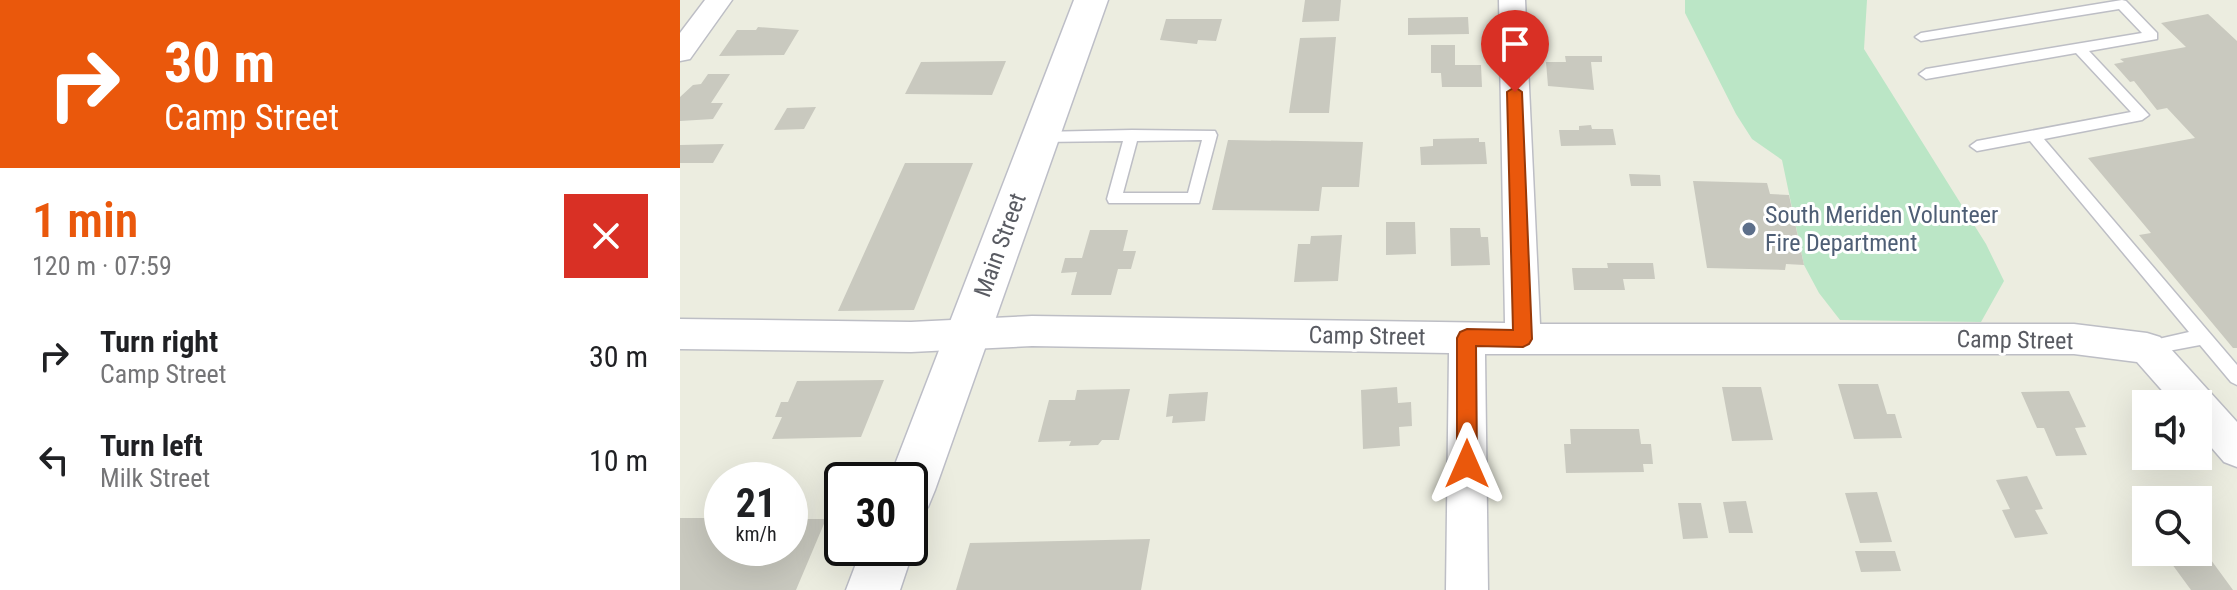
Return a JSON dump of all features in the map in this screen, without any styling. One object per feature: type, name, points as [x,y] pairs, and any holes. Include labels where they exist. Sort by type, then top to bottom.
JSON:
[{"type":"main road","name":"Main Street","points":[[920,462],[1091,0]]},
{"type":"main road","points":[[873,590],[882,566]]},
{"type":"street","points":[[680,52],[719,0]]},
{"type":"street","points":[[1512,0],[1523,339]]},
{"type":"street","name":"Camp Street","points":[[680,334],[967,335],[1032,331],[1523,339],[2074,339],[2147,348]]},
{"type":"street","points":[[1467,338],[1467,590]]},
{"type":"street","points":[[2147,348],[2185,390]]},
{"type":"street","points":[[2212,420],[2237,449]]},
{"type":"lane","points":[[1921,37],[2122,4],[2152,36],[1926,74]]},
{"type":"lane","points":[[1977,146],[2142,115],[2079,48]]},
{"type":"lane","points":[[1040,137],[1132,135],[1210,135],[1194,199],[1114,199],[1132,135]]},
{"type":"lane","points":[[2033,135],[2237,377]]},
{"type":"lane","points":[[2147,348],[2203,337]]},
{"type":"green space","points":[[1685,0],[1867,0],[1864,49],[1986,244],[2004,281],[1981,322],[1840,320],[1819,293],[1804,265],[1782,160],[1752,139],[1736,114],[1685,13]]},
{"type":"building","points":[[1305,0],[1341,0],[1339,21],[1302,22]]},
{"type":"building","points":[[2208,14],[2237,41],[2237,348],[2233,348],[2139,235],[2151,233],[2088,158],[2195,138],[2167,108],[2157,110],[2134,81],[2130,82],[2114,64],[2124,62],[2120,59],[2186,47],[2161,23]]},
{"type":"building","points":[[1468,17],[1469,34],[1408,35],[1408,18]]},
{"type":"building","points":[[1166,19],[1222,19],[1216,41],[1198,40],[1197,44],[1160,40]]},
{"type":"building","points":[[758,27],[799,30],[784,55],[719,56],[737,30],[756,30]]},
{"type":"building","points":[[1336,37],[1329,113],[1289,113],[1300,38]]},
{"type":"building","points":[[1431,45],[1455,45],[1455,65],[1481,65],[1482,87],[1442,87],[1441,73],[1431,73]]},
{"type":"building","points":[[1565,56],[1602,56],[1602,62],[1591,62],[1594,90],[1548,86],[1546,62],[1566,62]]},
{"type":"building","points":[[1006,61],[992,95],[905,94],[921,62]]},
{"type":"building","points":[[708,74],[730,74],[711,103],[723,103],[713,119],[680,121],[680,97],[693,85],[701,84]]},
{"type":"building","points":[[816,107],[804,129],[774,130],[787,108]]},
{"type":"building","points":[[1591,125],[1592,129],[1613,129],[1616,145],[1561,146],[1559,130],[1579,130],[1579,126]]},
{"type":"building","points":[[1479,138],[1479,142],[1485,142],[1487,164],[1421,165],[1420,147],[1433,146],[1433,139]]},
{"type":"building","points":[[1228,140],[1363,142],[1359,187],[1322,187],[1319,211],[1212,210]]},
{"type":"building","points":[[724,144],[713,163],[680,163],[680,145]]},
{"type":"building","points":[[905,163],[973,163],[914,310],[838,311]]},
{"type":"building","points":[[1629,174],[1660,175],[1661,186],[1631,186]]},
{"type":"building","name":"South Meriden Volunteer Fire Department","points":[[1693,181],[1767,183],[1770,194],[1789,195],[1804,265],[1786,264],[1785,270],[1707,268]]},
{"type":"building","points":[[1386,222],[1415,222],[1416,254],[1386,255]]},
{"type":"building","points":[[1450,228],[1480,228],[1481,237],[1488,237],[1490,265],[1451,266]]},
{"type":"building","points":[[1090,230],[1128,230],[1123,251],[1136,251],[1131,269],[1118,269],[1111,295],[1071,295],[1077,272],[1061,273],[1065,258],[1082,258]]},
{"type":"building","points":[[1342,235],[1338,281],[1294,282],[1298,244],[1310,244],[1311,236]]},
{"type":"building","points":[[1607,263],[1653,263],[1655,279],[1623,279],[1625,290],[1574,290],[1572,268],[1608,268]]},
{"type":"building","points":[[884,380],[861,437],[772,439],[782,417],[775,417],[781,402],[788,402],[797,381]]},
{"type":"building","points":[[1838,384],[1878,384],[1887,414],[1895,414],[1902,438],[1854,439]]},
{"type":"building","points":[[1397,387],[1398,403],[1411,402],[1412,426],[1399,427],[1400,446],[1363,449],[1361,390]]},
{"type":"building","points":[[1722,387],[1761,387],[1773,440],[1732,441]]},
{"type":"building","points":[[1130,389],[1119,440],[1102,440],[1098,445],[1069,446],[1071,441],[1038,442],[1049,400],[1075,400],[1077,390]]},
{"type":"building","points":[[2069,391],[2086,427],[2075,428],[2087,455],[2056,456],[2044,428],[2037,428],[2021,392]]},
{"type":"building","points":[[1208,392],[1205,421],[1172,423],[1173,416],[1166,417],[1169,394]]},
{"type":"building","points":[[1570,429],[1639,429],[1641,444],[1651,444],[1653,464],[1643,464],[1644,472],[1566,473],[1564,444],[1571,444]]},
{"type":"building","points":[[2027,476],[2043,509],[2035,510],[2048,534],[2015,538],[2002,510],[2010,509],[1996,480]]},
{"type":"building","points":[[1877,492],[1892,542],[1860,543],[1845,493]]},
{"type":"building","points":[[1746,501],[1753,533],[1729,533],[1723,502]]},
{"type":"building","points":[[1678,503],[1701,503],[1708,538],[1683,539]]},
{"type":"building","points":[[680,518],[704,518],[704,566],[806,566],[796,590],[680,590]]},
{"type":"building","points":[[808,519],[824,519],[808,562]]},
{"type":"building","points":[[1150,539],[1141,590],[956,590],[970,543]]},
{"type":"building","points":[[1855,551],[1895,551],[1901,571],[1861,572]]},
{"type":"building","points":[[2212,561],[2233,590],[2191,590],[2173,566],[2212,566]]},
{"type":"place","name":"South Meriden Volunteer Fire Department","points":[[1749,229]]},
{"type":"route","points":[[1467,464],[1467,338],[1523,339],[1515,92]]}]
